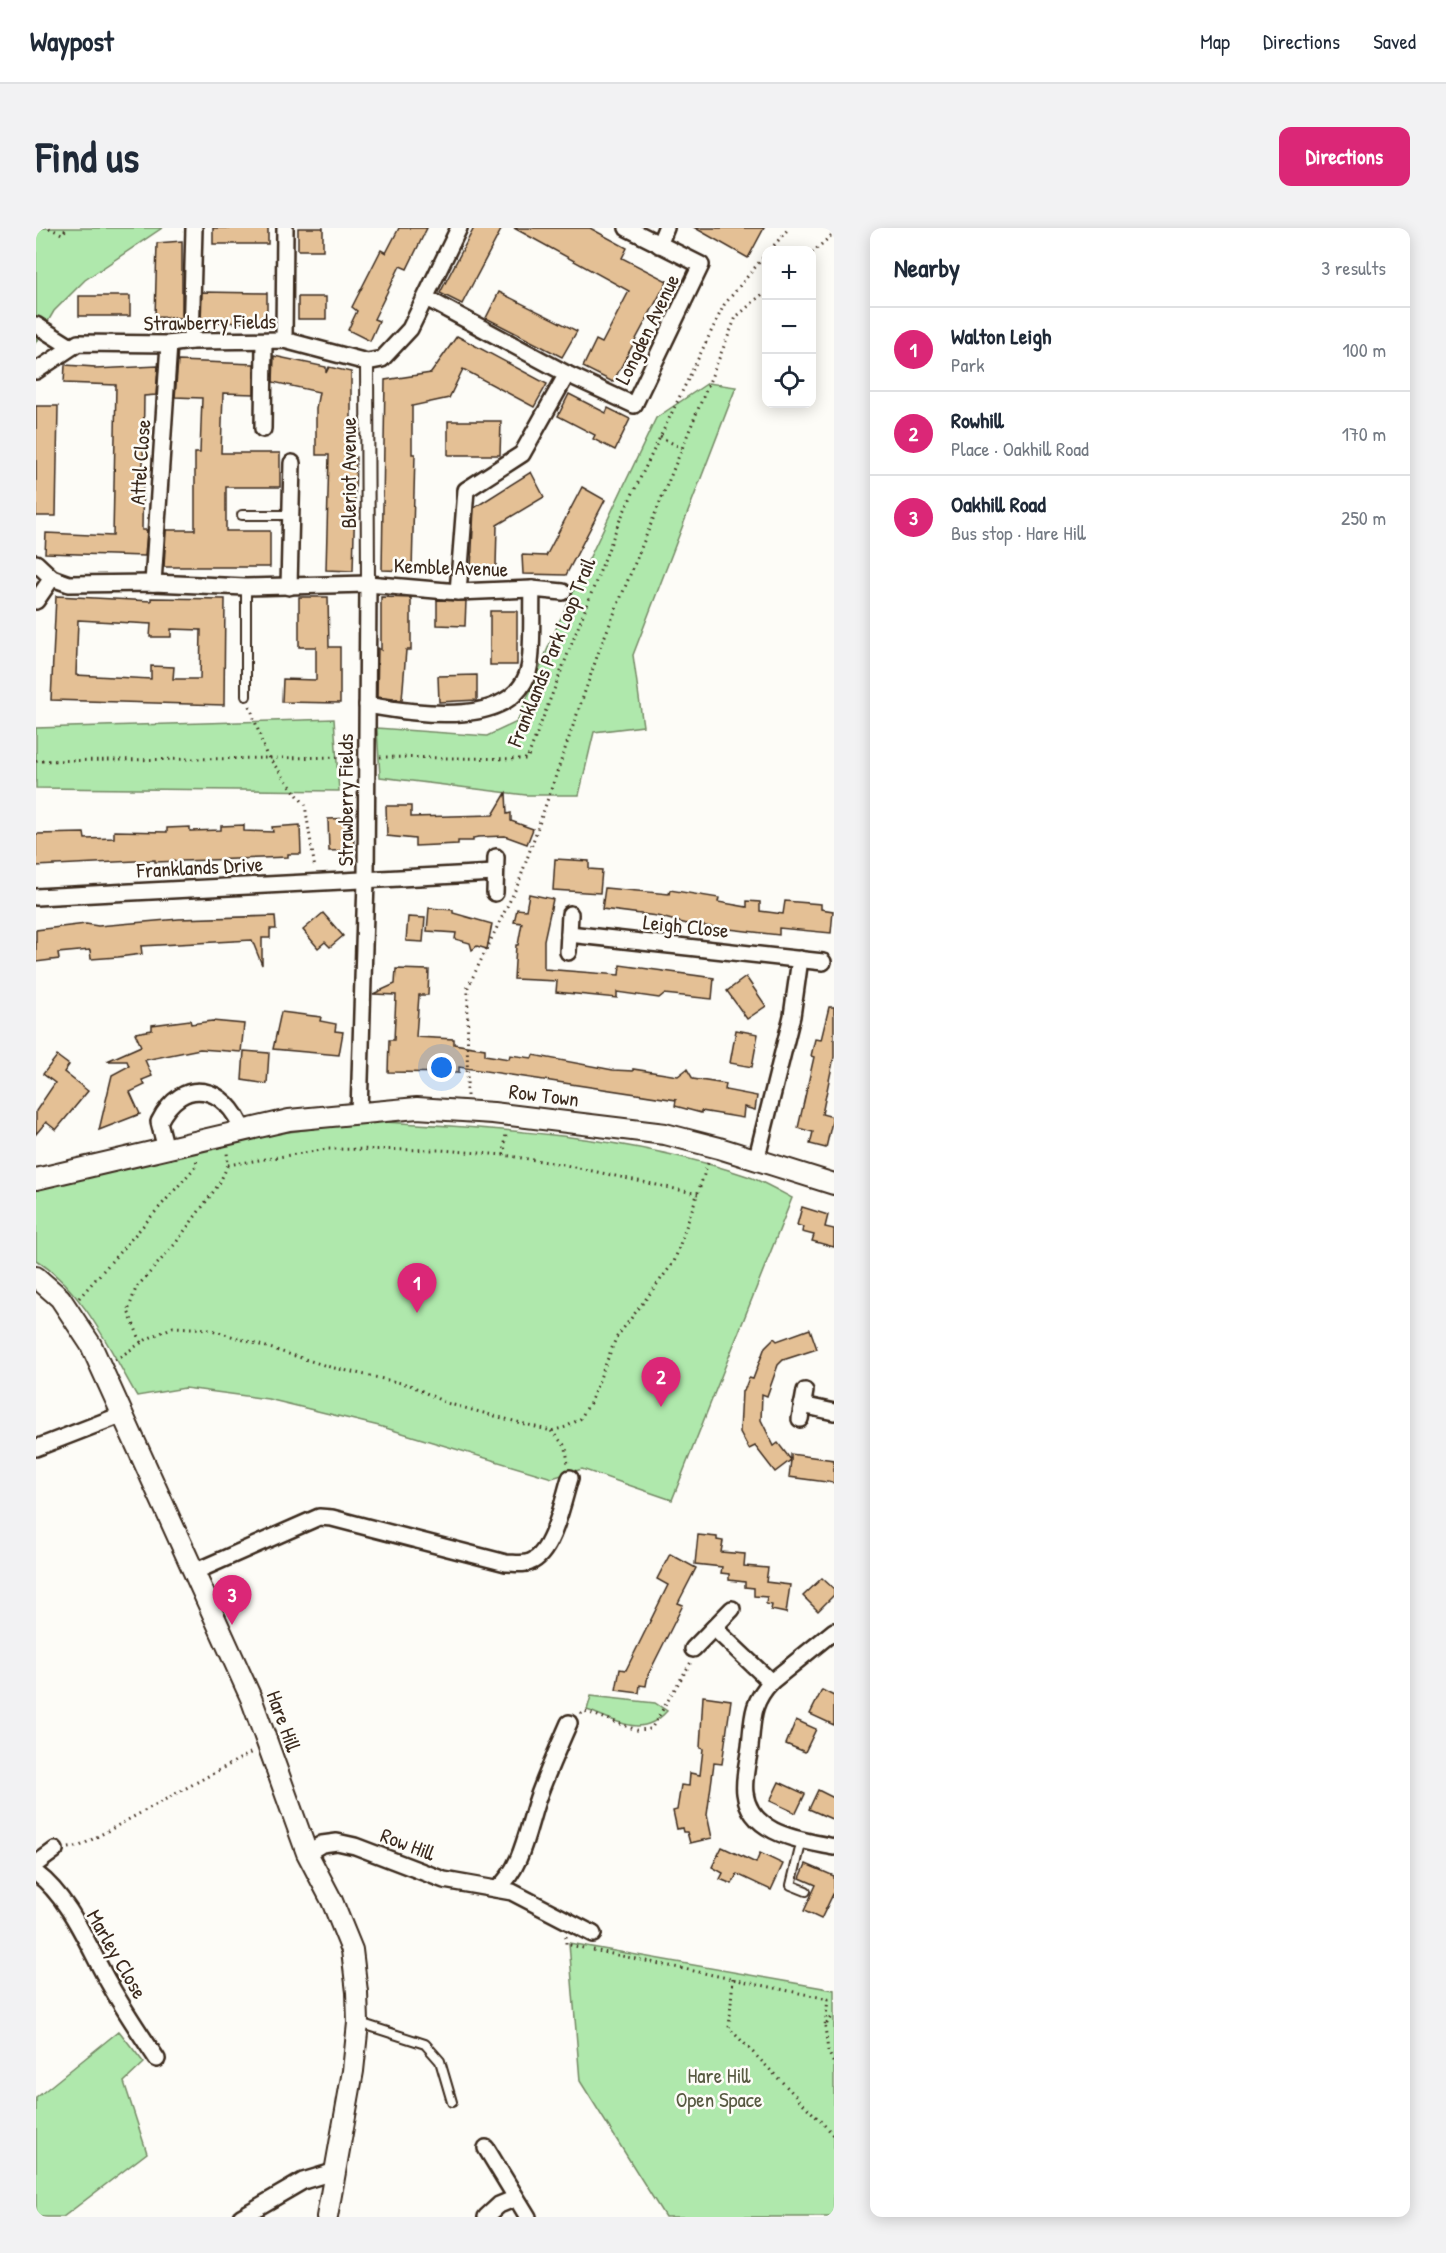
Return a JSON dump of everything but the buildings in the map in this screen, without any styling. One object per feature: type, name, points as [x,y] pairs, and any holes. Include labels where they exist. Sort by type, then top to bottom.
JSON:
[{"type":"street","points":[[191,341],[194,228]]},
{"type":"street","points":[[284,340],[285,228]]},
{"type":"street","points":[[367,362],[382,359],[410,329],[459,228]]},
{"type":"street","name":"Longden Avenue","points":[[426,298],[567,374],[634,405],[701,265],[627,228]]},
{"type":"street","points":[[659,245],[666,228]]},
{"type":"street","points":[[36,325],[70,347]]},
{"type":"street","name":"Strawberry Fields","points":[[36,371],[78,343],[169,344],[191,341],[284,340],[367,362]]},
{"type":"street","points":[[263,429],[264,341]]},
{"type":"street","name":"Attel Close","points":[[153,583],[169,344]]},
{"type":"street","name":"Bleriot Avenue","points":[[367,362],[368,584]]},
{"type":"street","points":[[458,592],[466,490],[522,454],[567,374]]},
{"type":"street","points":[[289,586],[292,463]]},
{"type":"street","points":[[36,563],[52,578],[69,584],[153,583],[246,587],[368,584]]},
{"type":"street","points":[[36,601],[52,578]]},
{"type":"street","name":"Strawberry Fields","points":[[366,880],[368,584]]},
{"type":"street","name":"Kemble Avenue","points":[[368,584],[458,592],[532,589],[563,592]]},
{"type":"street","name":"Kemble Avenue","points":[[367,705],[408,712],[465,714],[498,706],[518,690],[530,665],[532,589]]},
{"type":"street","points":[[495,893],[496,857]]},
{"type":"street","name":"Franklands Drive","points":[[36,897],[495,873]]},
{"type":"street","points":[[359,1113],[366,880]]},
{"type":"street","points":[[568,952],[570,914]]},
{"type":"street","name":"Leigh Close","points":[[569,934],[823,962]]},
{"type":"street","points":[[756,1161],[792,1016],[800,960]]},
{"type":"street","points":[[166,1149],[159,1122],[168,1105],[183,1095],[199,1090],[212,1092],[226,1101],[236,1114],[235,1133]]},
{"type":"street","name":"Row Town","points":[[36,1179],[289,1120],[417,1108],[508,1114],[665,1134],[712,1146],[834,1184]]},
{"type":"street","name":"Hare Hill","points":[[36,1276],[60,1298],[69,1310],[102,1369],[251,1698],[307,1854],[332,1901],[351,1950],[357,1992],[358,2023],[327,2217]]},
{"type":"street","points":[[802,1405],[834,1412]]},
{"type":"street","points":[[36,1448],[121,1415]]},
{"type":"street","points":[[195,1572],[319,1517],[332,1518],[506,1563],[530,1562],[541,1555],[548,1545],[570,1478]]},
{"type":"street","points":[[693,1648],[732,1610]]},
{"type":"street","points":[[714,1628],[771,1682]]},
{"type":"street","points":[[834,1631],[771,1682],[754,1706],[745,1793],[752,1812],[764,1826],[802,1840],[834,1847]]},
{"type":"street","points":[[497,1889],[506,1882],[511,1871],[532,1822],[538,1794],[569,1723]]},
{"type":"street","name":"Row Hill","points":[[307,1854],[322,1844],[338,1842],[444,1880],[512,1892],[593,1934]]},
{"type":"street","points":[[36,1864],[55,1850]]},
{"type":"street","name":"Marley Close","points":[[36,1874],[55,1892],[70,1914],[111,1987],[157,2059]]},
{"type":"street","points":[[486,2148],[528,2217]]},
{"type":"street","points":[[241,2217],[303,2181],[336,2171]]},
{"type":"street","points":[[486,2217],[499,2205],[516,2198]]},
{"type":"lane","points":[[242,515],[291,515]]},
{"type":"lane","points":[[246,587],[246,696]]},
{"type":"lane","points":[[802,1840],[790,1885],[806,1891]]},
{"type":"lane","points":[[358,2023],[425,2044],[440,2061],[452,2102]]},
{"type":"path","points":[[49,228],[62,234],[66,228]]},
{"type":"path","points":[[773,246],[789,228]]},
{"type":"path","points":[[816,249],[834,233]]},
{"type":"path","name":"Franklands Park Loop Trail","points":[[36,761],[269,757],[527,759],[619,522],[723,305],[762,259]]},
{"type":"path","points":[[467,1110],[468,987],[519,882],[600,648],[736,317],[762,294]]},
{"type":"path","points":[[660,438],[682,448]]},
{"type":"path","points":[[246,696],[269,757],[305,805],[316,882]]},
{"type":"path","points":[[504,1155],[508,1114]]},
{"type":"path","points":[[141,1342],[128,1311],[135,1288],[199,1212],[219,1184],[228,1165],[235,1133]]},
{"type":"path","points":[[69,1310],[196,1166],[199,1141]]},
{"type":"path","points":[[102,1369],[141,1342],[172,1327],[208,1329],[330,1367],[410,1385],[446,1403],[551,1431],[566,1427],[579,1419],[590,1403],[616,1338],[674,1262],[698,1195],[712,1146]]},
{"type":"path","points":[[228,1165],[328,1149],[441,1150],[504,1155],[565,1165],[698,1195]]},
{"type":"path","points":[[551,1431],[566,1448],[570,1478]]},
{"type":"path","points":[[569,1723],[584,1711],[637,1730],[651,1729],[692,1662],[693,1648]]},
{"type":"path","points":[[55,1850],[80,1846],[267,1744]]},
{"type":"path","points":[[566,1921],[566,1944],[834,2000]]},
{"type":"path","points":[[733,1978],[729,2028],[834,2135]]},
{"type":"path","points":[[828,1999],[825,2026],[828,2051],[834,2064]]},
{"type":"path","points":[[825,2026],[834,2014]]},
{"type":"green space","points":[[36,228],[162,228],[85,280],[54,311],[36,342]]},
{"type":"green space","points":[[708,383],[736,387],[633,655],[643,726],[594,732],[579,795],[526,795],[380,777],[377,728],[487,736],[517,722],[558,624],[656,418]]},
{"type":"green space","points":[[334,719],[339,791],[36,788],[36,728]]},
{"type":"green space","points":[[369,1121],[512,1131],[608,1142],[702,1162],[753,1178],[792,1198],[672,1500],[582,1469],[552,1478],[379,1426],[268,1399],[185,1388],[137,1396],[82,1304],[53,1273],[36,1260],[36,1190],[260,1136]]},
{"type":"green space","points":[[591,1696],[655,1703],[667,1711],[648,1724],[629,1725],[587,1710]]},
{"type":"green space","name":"Hare Hill Open Space","points":[[569,1943],[834,1990],[834,2217],[665,2217],[580,2081]]},
{"type":"green space","points":[[119,2031],[144,2063],[124,2082],[147,2153],[63,2217],[36,2217],[36,2098]]},
{"type":"place","name":"Walton Leigh","points":[[417,1313]]},
{"type":"place","name":"Rowhill","points":[[661,1407]]},
{"type":"place","name":"Oakhill Road","points":[[232,1625]]}]
